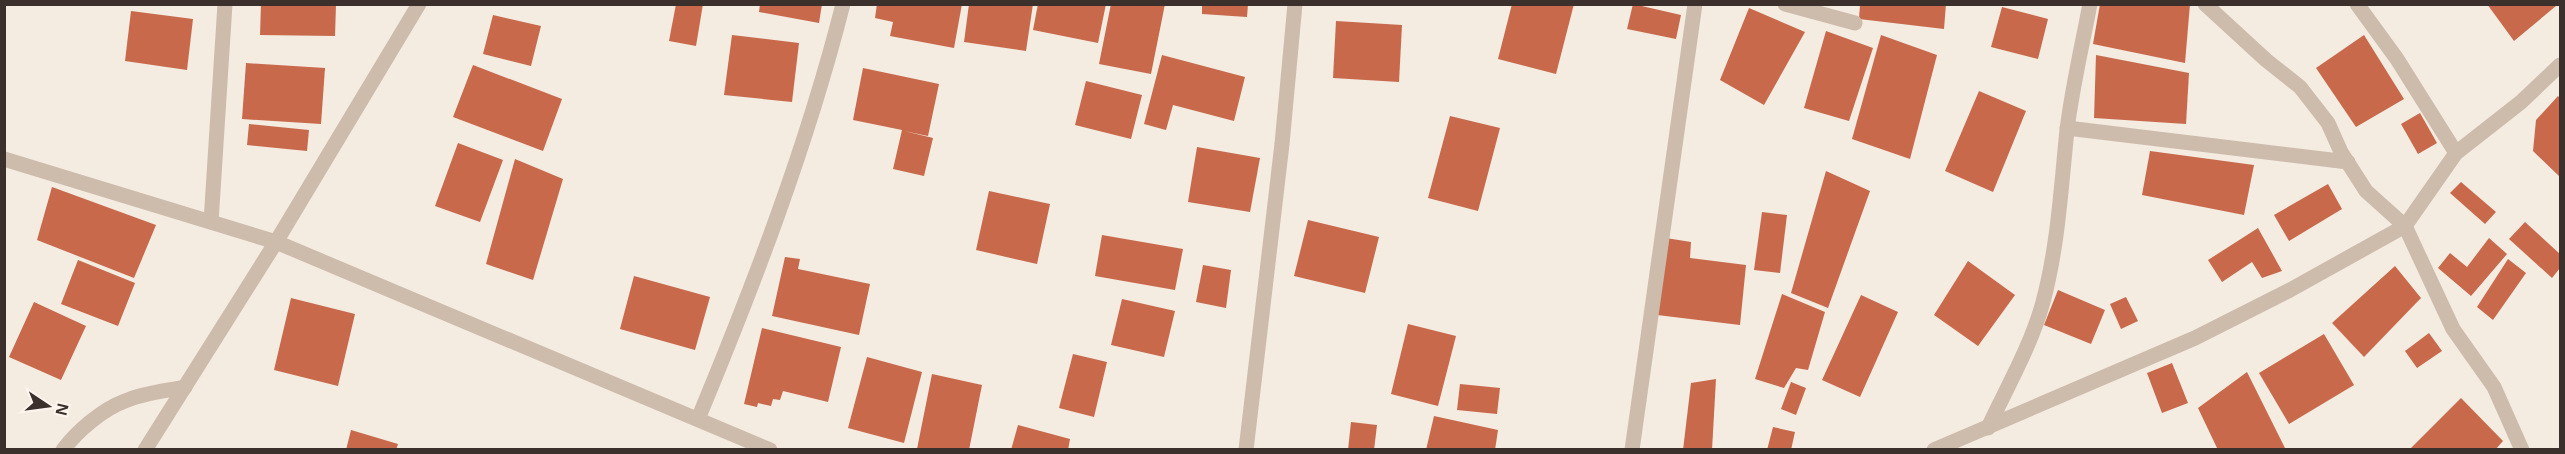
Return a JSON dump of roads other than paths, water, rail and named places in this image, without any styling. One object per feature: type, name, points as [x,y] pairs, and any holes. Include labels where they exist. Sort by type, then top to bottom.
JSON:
[{"type":"street","points":[[211,222],[225,4]]},
{"type":"street","points":[[145,450],[276,242],[419,4]]},
{"type":"street","points":[[698,419],[742,313],[776,218],[812,111],[843,4]]},
{"type":"street","points":[[1246,450],[1282,144],[1295,4]]},
{"type":"street","points":[[1632,450],[1695,4]]},
{"type":"street","points":[[1785,4],[1855,23]]},
{"type":"street","points":[[1988,428],[2035,326],[2043,302],[2060,209],[2067,128],[2090,4]]},
{"type":"street","points":[[2205,4],[2266,60],[2300,87],[2328,123],[2366,191],[2405,226],[2453,329],[2494,387],[2522,450]]},
{"type":"street","points":[[2357,4],[2392,52],[2456,153]]},
{"type":"street","points":[[1940,448],[2195,338],[2290,290],[2405,226],[2456,153],[2521,102],[2560,65]]},
{"type":"street","points":[[2067,128],[2348,162]]},
{"type":"street","points":[[4,159],[276,242],[770,450]]},
{"type":"street","points":[[63,450],[79,433],[113,406],[128,399],[184,387]]}]
